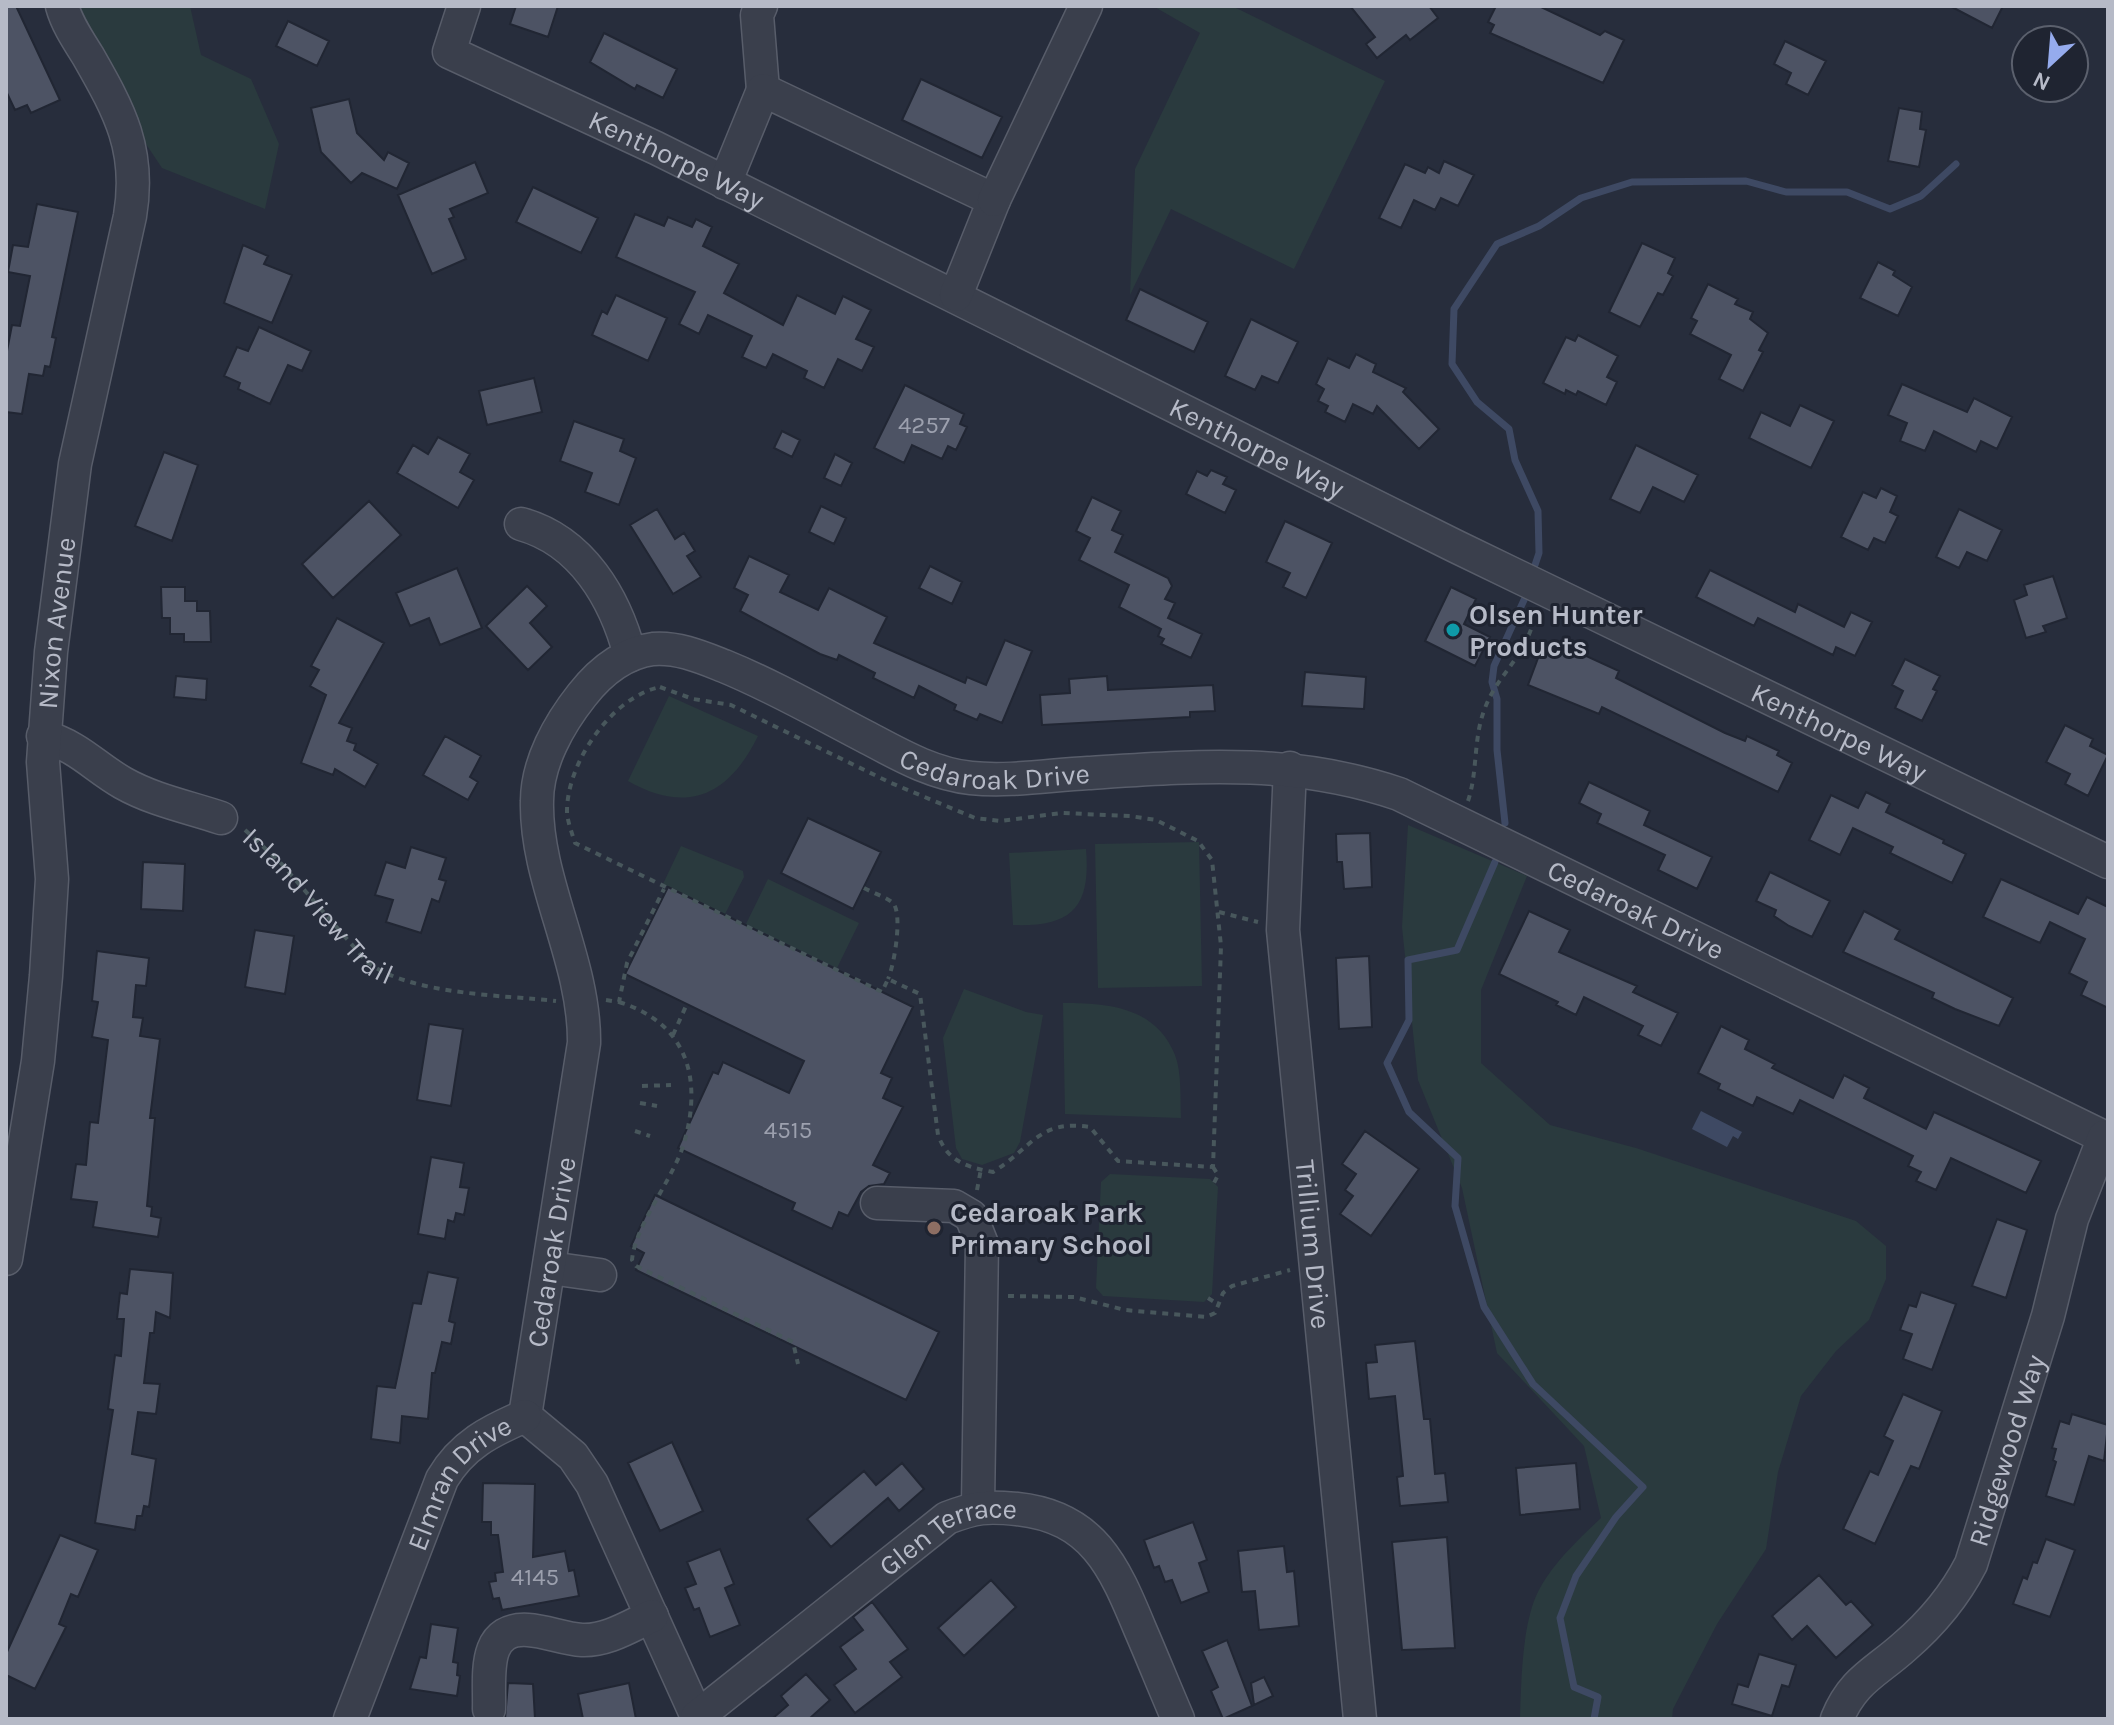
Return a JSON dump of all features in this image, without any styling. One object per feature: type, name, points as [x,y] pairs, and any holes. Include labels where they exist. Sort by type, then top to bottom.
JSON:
[{"type":"street","name":"Nixon Avenue","points":[[6,1259],[38,1061],[48,960],[52,879],[44,797],[43,736],[75,464],[130,216],[135,176],[133,155],[115,104],[62,6]]},
{"type":"street","name":"Kenthorpe Way","points":[[464,6],[449,52],[956,295],[1541,588],[2108,862]]},
{"type":"street","points":[[725,183],[763,90],[757,15],[761,6]]},
{"type":"street","points":[[956,295],[994,200],[1086,6]]},
{"type":"street","points":[[763,90],[994,200]]},
{"type":"street","points":[[521,524],[561,543],[597,580],[612,603],[630,655]]},
{"type":"street","name":"Cedaroak Drive","points":[[525,1416],[581,1065],[584,1020],[539,828],[538,784],[556,735],[577,701],[608,668],[630,655],[671,650],[703,658],[768,686],[909,760],[971,778],[1196,766],[1290,768],[1356,779],[1399,794],[1458,821],[2106,1138]]},
{"type":"street","name":"Island View Trail","points":[[43,736],[81,751],[119,781],[140,792],[221,818]]},
{"type":"street","name":"Trillium Drive","points":[[1290,768],[1283,930],[1360,1719]]},
{"type":"street","name":"Ridgewood Way","points":[[1837,1719],[1858,1683],[1902,1650],[1954,1595],[1971,1564],[2048,1316],[2072,1219],[2106,1138]]},
{"type":"street","points":[[877,1203],[954,1206],[971,1216],[982,1244],[978,1505]]},
{"type":"street","points":[[550,1268],[613,1268]]},
{"type":"street","name":"Elmran Drive","points":[[350,1719],[442,1479],[474,1441],[525,1416],[558,1441],[582,1468],[698,1718]]},
{"type":"street","name":"Glen Terrace","points":[[698,1718],[947,1518],[978,1505],[1052,1516],[1083,1534],[1099,1548],[1121,1584],[1178,1719]]},
{"type":"street","points":[[489,1709],[489,1661],[494,1642],[506,1631],[528,1629],[583,1640],[602,1638],[652,1616]]},
{"type":"path","points":[[1458,821],[1472,790],[1478,727],[1487,703],[1529,637],[1541,588]]},
{"type":"path","points":[[864,888],[890,901],[897,911],[895,956],[882,992],[580,847],[567,816],[575,777],[608,717],[623,701],[660,687],[693,699],[731,705],[946,808],[990,820],[1062,813],[1156,820],[1203,847],[1212,860],[1221,946],[1213,1167],[1218,1175],[1214,1183]]},
{"type":"path","points":[[990,820],[993,806]]},
{"type":"path","name":"Island View Trail","points":[[221,818],[247,831],[279,861],[367,962],[383,975],[470,991],[570,1002]]},
{"type":"path","points":[[619,1002],[627,963],[664,889]]},
{"type":"path","points":[[1219,912],[1283,930]]},
{"type":"path","points":[[888,979],[920,994],[938,1135],[943,1147],[967,1167],[993,1172],[1016,1158],[1047,1129],[1069,1124],[1090,1127],[1118,1161],[1213,1167]]},
{"type":"path","points":[[606,1000],[654,1016],[673,1035],[689,1069],[688,1099],[678,1150],[632,1259],[613,1268]]},
{"type":"path","points":[[673,1035],[686,1006]]},
{"type":"path","points":[[642,1086],[671,1085]]},
{"type":"path","points":[[640,1103],[657,1106]]},
{"type":"path","points":[[635,1131],[650,1136]]},
{"type":"path","points":[[632,1259],[636,1266],[793,1342],[798,1364]]},
{"type":"path","points":[[1012,1296],[1061,1296],[1125,1310],[1206,1317],[1215,1313],[1223,1293],[1232,1286],[1315,1264]]},
{"type":"path","points":[[1208,1298],[1219,1305]]},
{"type":"shaded area","points":[[76,6],[190,6],[201,55],[251,79],[279,144],[265,209],[162,168],[142,138]]},
{"type":"shaded area","points":[[1153,6],[1232,6],[1385,81],[1294,269],[1171,209],[1130,295],[1135,169],[1200,33]]},
{"type":"shaded area","points":[[669,696],[758,736],[734,773],[705,793],[670,797],[628,781]]},
{"type":"shaded area","points":[[1408,825],[1527,876],[1481,990],[1481,1063],[1550,1125],[1636,1148],[1856,1221],[1886,1246],[1886,1279],[1869,1320],[1836,1351],[1801,1396],[1778,1472],[1766,1549],[1717,1624],[1673,1709],[1672,1719],[1520,1719],[1525,1644],[1534,1601],[1555,1566],[1601,1518],[1584,1446],[1497,1353],[1462,1188],[1418,1080],[1402,927]]},
{"type":"shaded area","points":[[1199,842],[1202,986],[1098,988],[1095,844]]},
{"type":"shaded area","points":[[681,846],[743,871],[744,877],[725,914],[663,884]]},
{"type":"shaded area","points":[[1086,849],[1085,886],[1074,910],[1050,922],[1013,925],[1009,853]]},
{"type":"shaded area","points":[[768,879],[859,923],[837,968],[746,924]]},
{"type":"shaded area","points":[[964,989],[1026,1012],[1043,1015],[1020,1142],[1014,1153],[982,1165],[962,1159],[956,1148],[943,1038]]},
{"type":"shaded area","points":[[1063,1003],[1097,1004],[1129,1011],[1156,1027],[1167,1039],[1177,1062],[1181,1118],[1065,1114]]},
{"type":"shaded area","points":[[1110,1174],[1210,1179],[1218,1187],[1212,1294],[1204,1302],[1103,1296],[1096,1288],[1101,1182]]},
{"type":"water","points":[[1701,1111],[1742,1132],[1738,1139],[1733,1136],[1727,1147],[1692,1129]]},
{"type":"building","points":[[6,6],[16,6],[60,100],[31,113],[27,105],[15,110],[6,91]]},
{"type":"building","points":[[516,6],[558,6],[548,37],[510,24]]},
{"type":"building","points":[[1350,6],[1429,6],[1438,18],[1410,40],[1406,35],[1377,58],[1366,44],[1375,37]]},
{"type":"building","points":[[1496,6],[1539,6],[1600,35],[1605,31],[1624,40],[1603,83],[1490,33],[1494,25],[1488,22]]},
{"type":"building","points":[[1950,6],[2003,6],[1992,28]]},
{"type":"building","points":[[288,21],[329,41],[317,66],[276,46]]},
{"type":"building","points":[[604,33],[677,69],[663,98],[637,85],[635,89],[590,62]]},
{"type":"building","points":[[1785,41],[1826,61],[1808,95],[1786,84],[1791,73],[1774,64]]},
{"type":"building","points":[[921,79],[1002,117],[982,158],[902,120]]},
{"type":"building","points":[[349,99],[357,133],[384,160],[388,152],[409,163],[397,189],[362,173],[351,183],[321,152],[311,108]]},
{"type":"building","points":[[1899,108],[1922,112],[1920,129],[1926,130],[1919,167],[1888,161]]},
{"type":"building","points":[[1444,161],[1474,175],[1458,206],[1441,198],[1435,210],[1414,200],[1401,228],[1379,218],[1405,164],[1425,173],[1428,167],[1439,173]]},
{"type":"building","points":[[475,162],[488,193],[450,209],[454,217],[449,219],[466,259],[432,274],[398,195]]},
{"type":"building","points":[[533,187],[598,218],[581,253],[516,222]]},
{"type":"building","points":[[37,204],[78,212],[52,337],[56,338],[50,367],[45,366],[43,376],[29,374],[22,414],[6,412],[6,356],[12,325],[20,326],[30,276],[8,272],[13,245],[28,247]]},
{"type":"building","points":[[635,214],[664,226],[668,217],[692,227],[696,219],[712,227],[703,246],[739,264],[724,293],[783,325],[797,295],[835,314],[843,296],[871,310],[856,339],[874,347],[862,371],[838,359],[824,388],[804,378],[807,371],[773,354],[766,368],[742,357],[752,336],[708,315],[699,334],[679,324],[695,292],[616,257]]},
{"type":"building","points":[[1642,243],[1675,258],[1668,273],[1673,276],[1663,295],[1658,293],[1640,327],[1609,312]]},
{"type":"building","points":[[243,245],[268,256],[264,264],[292,275],[272,323],[224,303]]},
{"type":"building","points":[[1878,262],[1895,271],[1893,275],[1912,287],[1898,316],[1860,298]]},
{"type":"building","points":[[1708,284],[1738,299],[1735,304],[1753,312],[1750,319],[1768,333],[1759,350],[1763,352],[1743,391],[1719,379],[1731,355],[1690,334],[1697,321],[1691,318]]},
{"type":"building","points":[[1140,289],[1208,322],[1194,352],[1126,320]]},
{"type":"building","points":[[616,295],[667,318],[648,361],[592,335],[602,311],[607,314]]},
{"type":"building","points":[[1251,319],[1298,342],[1278,383],[1262,376],[1255,390],[1225,376]]},
{"type":"building","points":[[259,327],[311,351],[302,371],[288,365],[270,404],[238,389],[240,383],[224,376],[237,347],[248,351]]},
{"type":"building","points":[[1578,335],[1618,356],[1607,377],[1617,382],[1606,405],[1578,391],[1576,395],[1566,390],[1565,394],[1543,383],[1566,337],[1575,341]]},
{"type":"building","points":[[1356,354],[1376,364],[1373,372],[1406,388],[1403,392],[1439,429],[1419,449],[1377,406],[1373,414],[1353,404],[1345,422],[1325,412],[1328,406],[1318,401],[1324,389],[1316,384],[1328,358],[1349,368]]},
{"type":"building","points":[[534,378],[542,412],[487,425],[479,391]]},
{"type":"building","points":[[1902,384],[1967,412],[1974,398],[2012,417],[1997,449],[1981,441],[1976,452],[1934,431],[1925,451],[1900,441],[1907,423],[1888,415]]},
{"type":"building","points":[[905,385],[964,414],[960,424],[967,427],[956,450],[948,446],[942,459],[912,445],[904,463],[874,448]]},
{"type":"building","points":[[1800,405],[1834,421],[1811,468],[1749,438],[1761,412],[1790,426]]},
{"type":"building","points":[[574,421],[624,439],[620,451],[636,458],[619,505],[585,492],[592,473],[560,461]]},
{"type":"building","points":[[782,431],[800,440],[792,457],[774,448]]},
{"type":"building","points":[[438,437],[470,454],[460,472],[474,480],[458,508],[397,473],[413,445],[428,454]]},
{"type":"building","points":[[1636,445],[1698,475],[1684,502],[1653,487],[1640,513],[1610,499]]},
{"type":"building","points":[[164,452],[198,465],[172,541],[135,526]]},
{"type":"building","points":[[835,454],[852,463],[841,486],[824,478]]},
{"type":"building","points":[[1211,470],[1227,477],[1223,484],[1236,490],[1225,513],[1186,494],[1197,471],[1207,476]]},
{"type":"building","points":[[1881,488],[1897,496],[1890,512],[1898,516],[1885,543],[1874,538],[1868,550],[1841,537],[1863,492],[1876,498]]},
{"type":"building","points":[[1092,497],[1121,511],[1112,530],[1123,535],[1115,552],[1168,578],[1172,586],[1165,599],[1175,603],[1168,618],[1202,634],[1191,658],[1161,644],[1164,639],[1158,636],[1161,629],[1119,607],[1129,585],[1079,560],[1090,538],[1076,531]]},
{"type":"building","points":[[369,501],[401,535],[333,598],[302,564]]},
{"type":"building","points":[[821,506],[846,518],[834,544],[809,532]]},
{"type":"building","points":[[657,509],[675,539],[684,533],[695,551],[687,556],[701,577],[673,594],[630,525]]},
{"type":"building","points":[[1959,509],[2002,530],[1987,561],[1967,552],[1959,568],[1936,557]]},
{"type":"building","points":[[1285,521],[1332,543],[1306,598],[1283,587],[1290,573],[1266,562]]},
{"type":"building","points":[[749,556],[789,575],[780,592],[818,610],[829,588],[887,617],[874,643],[965,683],[967,677],[986,685],[1005,640],[1032,651],[1002,723],[980,714],[977,720],[954,710],[956,705],[919,686],[914,698],[873,678],[875,673],[839,655],[837,660],[820,654],[740,611],[748,595],[734,588]]},
{"type":"building","points":[[930,566],[962,582],[952,604],[919,588]]},
{"type":"building","points":[[457,568],[482,628],[440,645],[429,618],[410,626],[396,593]]},
{"type":"building","points":[[1710,570],[1795,612],[1798,604],[1844,627],[1851,612],[1872,622],[1855,656],[1836,647],[1833,655],[1758,618],[1754,626],[1696,597]]},
{"type":"building","points":[[2053,576],[2067,618],[2043,626],[2046,632],[2026,638],[2014,600],[2027,595],[2024,585]]},
{"type":"building","points":[[527,586],[547,606],[530,623],[552,647],[528,670],[486,626]]},
{"type":"building","points":[[161,587],[185,587],[185,601],[197,601],[197,611],[210,611],[211,642],[184,642],[184,634],[170,634],[170,618],[162,618]]},
{"type":"building","name":"Olsen Hunter Products","points":[[1451,587],[1476,599],[1464,624],[1490,637],[1475,666],[1425,641]]},
{"type":"building","points":[[337,618],[384,643],[339,723],[352,728],[347,741],[356,744],[354,750],[378,764],[365,787],[335,769],[333,775],[301,763],[326,695],[310,686],[319,670],[311,666]]},
{"type":"building","points":[[1544,642],[1567,653],[1569,648],[1619,671],[1616,678],[1725,733],[1745,741],[1747,736],[1779,751],[1777,755],[1792,763],[1778,792],[1602,707],[1599,714],[1528,685]]},
{"type":"building","points":[[1905,659],[1940,676],[1933,689],[1937,691],[1922,721],[1895,708],[1903,691],[1892,685]]},
{"type":"building","points":[[1305,672],[1366,677],[1364,709],[1302,706]]},
{"type":"building","points":[[176,676],[207,679],[206,700],[174,697]]},
{"type":"building","points":[[1107,676],[1108,690],[1213,685],[1215,711],[1190,712],[1190,717],[1042,725],[1040,695],[1070,693],[1069,679]]},
{"type":"building","points":[[2065,725],[2093,739],[2090,746],[2108,755],[2088,796],[2065,784],[2070,774],[2046,762]]},
{"type":"building","points":[[445,736],[481,756],[470,777],[478,782],[468,800],[423,775]]},
{"type":"building","points":[[1589,782],[1650,811],[1644,825],[1712,857],[1697,889],[1658,870],[1665,855],[1597,823],[1601,814],[1579,803]]},
{"type":"building","points":[[1866,792],[1890,804],[1886,812],[1966,854],[1952,883],[1890,853],[1893,847],[1853,828],[1840,855],[1809,840],[1831,795],[1858,808]]},
{"type":"building","points":[[808,818],[881,852],[853,909],[781,873]]},
{"type":"building","points":[[1370,833],[1372,887],[1344,889],[1342,862],[1337,862],[1336,834]]},
{"type":"building","points":[[411,847],[446,858],[439,879],[446,881],[439,902],[432,899],[421,933],[386,922],[393,900],[375,895],[386,862],[405,868]]},
{"type":"building","points":[[143,862],[185,864],[183,911],[141,909]]},
{"type":"building","points":[[1770,872],[1830,901],[1812,937],[1774,916],[1776,910],[1756,901]]},
{"type":"building","points":[[2001,879],[2078,914],[2087,897],[2108,907],[2108,1008],[2081,995],[2087,982],[2069,973],[2085,939],[2050,922],[2040,943],[1983,917]]},
{"type":"building","points":[[668,887],[913,1007],[881,1073],[892,1078],[883,1098],[903,1107],[873,1165],[890,1173],[884,1184],[869,1186],[861,1192],[848,1216],[839,1212],[832,1229],[792,1210],[795,1203],[678,1148],[713,1072],[718,1074],[723,1062],[789,1093],[804,1061],[625,974]]},
{"type":"building","points":[[1529,911],[1570,930],[1559,952],[1637,986],[1633,992],[1678,1013],[1661,1046],[1638,1035],[1643,1026],[1584,997],[1576,1015],[1556,1005],[1558,1002],[1499,974]]},
{"type":"building","points":[[1864,911],[1900,930],[1895,939],[2013,998],[1999,1026],[1955,1009],[1932,998],[1934,993],[1843,952]]},
{"type":"building","points":[[255,930],[294,936],[285,994],[245,987]]},
{"type":"building","points":[[97,951],[149,958],[146,986],[136,985],[133,1017],[143,1018],[140,1036],[160,1039],[150,1118],[155,1118],[147,1206],[152,1207],[151,1216],[161,1218],[158,1237],[93,1227],[97,1202],[71,1199],[76,1164],[86,1165],[90,1122],[98,1123],[108,1040],[92,1037],[98,1002],[92,1001]]},
{"type":"building","points":[[1369,956],[1372,1027],[1339,1029],[1336,958]]},
{"type":"building","points":[[429,1024],[463,1029],[451,1106],[417,1100]]},
{"type":"building","points":[[1721,1026],[1749,1040],[1745,1049],[1775,1064],[1772,1068],[1833,1098],[1844,1075],[1869,1088],[1864,1098],[1926,1129],[1934,1112],[2041,1161],[2026,1193],[1951,1158],[1936,1190],[1916,1181],[1921,1172],[1908,1166],[1913,1156],[1800,1100],[1793,1114],[1757,1097],[1753,1106],[1718,1089],[1720,1084],[1698,1073]]},
{"type":"building","points":[[1365,1131],[1419,1169],[1371,1236],[1340,1214],[1353,1196],[1345,1190],[1356,1174],[1342,1164]]},
{"type":"building","points":[[431,1157],[464,1163],[460,1187],[469,1188],[464,1215],[456,1213],[454,1222],[448,1220],[445,1239],[418,1234]]},
{"type":"building","points":[[655,1195],[939,1332],[906,1400],[636,1270],[644,1253],[631,1246]]},
{"type":"building","points":[[1997,1219],[2027,1230],[2006,1298],[1972,1286]]},
{"type":"building","points":[[130,1269],[173,1273],[170,1318],[156,1312],[154,1333],[150,1333],[144,1383],[160,1384],[156,1414],[138,1412],[132,1454],[156,1459],[149,1507],[144,1506],[142,1516],[137,1516],[135,1530],[95,1523],[113,1410],[108,1409],[115,1355],[121,1356],[124,1319],[117,1319],[120,1293],[127,1294]]},
{"type":"building","points":[[428,1272],[458,1278],[449,1321],[455,1323],[451,1344],[442,1342],[435,1373],[432,1373],[428,1419],[402,1416],[400,1443],[371,1439],[377,1386],[395,1388],[413,1303],[421,1304]]},
{"type":"building","points":[[1921,1292],[1956,1304],[1932,1370],[1903,1359],[1912,1334],[1900,1330],[1909,1305],[1916,1307]]},
{"type":"building","points":[[1415,1341],[1424,1419],[1430,1419],[1435,1474],[1445,1473],[1448,1502],[1400,1506],[1397,1477],[1403,1476],[1395,1396],[1369,1399],[1366,1363],[1377,1362],[1375,1345]]},
{"type":"building","points":[[1903,1394],[1942,1411],[1919,1469],[1911,1466],[1875,1544],[1843,1529],[1870,1471],[1878,1475],[1893,1441],[1884,1436]]},
{"type":"building","points":[[2072,1414],[2108,1425],[2104,1461],[2089,1456],[2074,1505],[2046,1496],[2056,1462],[2053,1460],[2056,1449],[2052,1448],[2060,1421],[2069,1424]]},
{"type":"building","points":[[672,1442],[703,1511],[660,1531],[628,1463]]},
{"type":"building","points":[[902,1463],[924,1489],[899,1511],[888,1498],[831,1547],[807,1519],[864,1471],[876,1485]]},
{"type":"building","points":[[1576,1463],[1580,1509],[1520,1515],[1516,1468]]},
{"type":"building","points":[[483,1483],[535,1484],[533,1557],[565,1551],[569,1571],[574,1570],[579,1596],[502,1610],[499,1598],[493,1599],[489,1582],[496,1581],[495,1573],[503,1572],[498,1535],[491,1535],[491,1522],[482,1522]]},
{"type":"building","points":[[1193,1522],[1207,1560],[1199,1563],[1209,1592],[1181,1603],[1172,1580],[1165,1582],[1159,1566],[1154,1568],[1144,1540]]},
{"type":"building","points":[[60,1535],[98,1550],[78,1597],[71,1594],[59,1624],[66,1627],[35,1689],[6,1675],[6,1654]]},
{"type":"building","points":[[1447,1537],[1455,1648],[1402,1650],[1392,1542]]},
{"type":"building","points":[[2046,1539],[2075,1550],[2050,1617],[2013,1604],[2023,1577],[2027,1579],[2033,1562],[2037,1563]]},
{"type":"building","points":[[1284,1546],[1287,1572],[1294,1571],[1299,1626],[1259,1630],[1255,1591],[1242,1592],[1238,1551]]},
{"type":"building","points":[[720,1549],[734,1584],[725,1588],[740,1625],[710,1637],[699,1608],[694,1610],[685,1588],[696,1584],[687,1562]]},
{"type":"building","points":[[1819,1575],[1846,1605],[1851,1601],[1873,1625],[1836,1658],[1807,1626],[1792,1640],[1772,1616]]},
{"type":"building","points":[[991,1580],[1016,1607],[964,1656],[938,1628]]},
{"type":"building","points":[[872,1602],[908,1649],[890,1662],[902,1677],[855,1713],[834,1685],[856,1669],[840,1647],[863,1630],[853,1617]]},
{"type":"building","points":[[431,1624],[458,1628],[453,1662],[458,1663],[457,1675],[460,1676],[457,1696],[410,1689],[420,1657],[426,1658]]},
{"type":"building","points":[[1227,1640],[1252,1706],[1223,1719],[1211,1691],[1218,1687],[1202,1651]]},
{"type":"building","points":[[1759,1654],[1796,1665],[1789,1687],[1782,1685],[1772,1716],[1732,1704],[1738,1684],[1748,1687]]},
{"type":"building","points":[[806,1674],[830,1700],[809,1719],[772,1719],[788,1705],[781,1696]]},
{"type":"building","points":[[1264,1677],[1273,1696],[1254,1705],[1251,1683]]},
{"type":"building","points":[[508,1683],[533,1684],[535,1719],[505,1719]]},
{"type":"building","points":[[629,1683],[636,1719],[583,1719],[578,1694]]},
{"type":"waterway","points":[[1535,565],[1539,553],[1538,511],[1515,460],[1509,429],[1477,402],[1452,364],[1454,309],[1497,244],[1539,226],[1581,198],[1632,182],[1746,181],[1786,192],[1847,192],[1890,209],[1921,196],[1956,164]]},
{"type":"waterway","points":[[1505,823],[1497,750],[1497,699],[1492,682],[1494,666],[1524,600]]},
{"type":"waterway","points":[[1495,862],[1457,950],[1408,960],[1409,1020],[1387,1063],[1409,1112],[1458,1158],[1455,1206],[1484,1307],[1533,1384],[1643,1487],[1616,1517],[1576,1576],[1560,1618],[1574,1687],[1598,1697],[1594,1719]]},
{"type":"place","name":"Olsen Hunter Products","points":[[1453,630]]},
{"type":"place","name":"Cedaroak Park Primary School","points":[[934,1228]]}]
